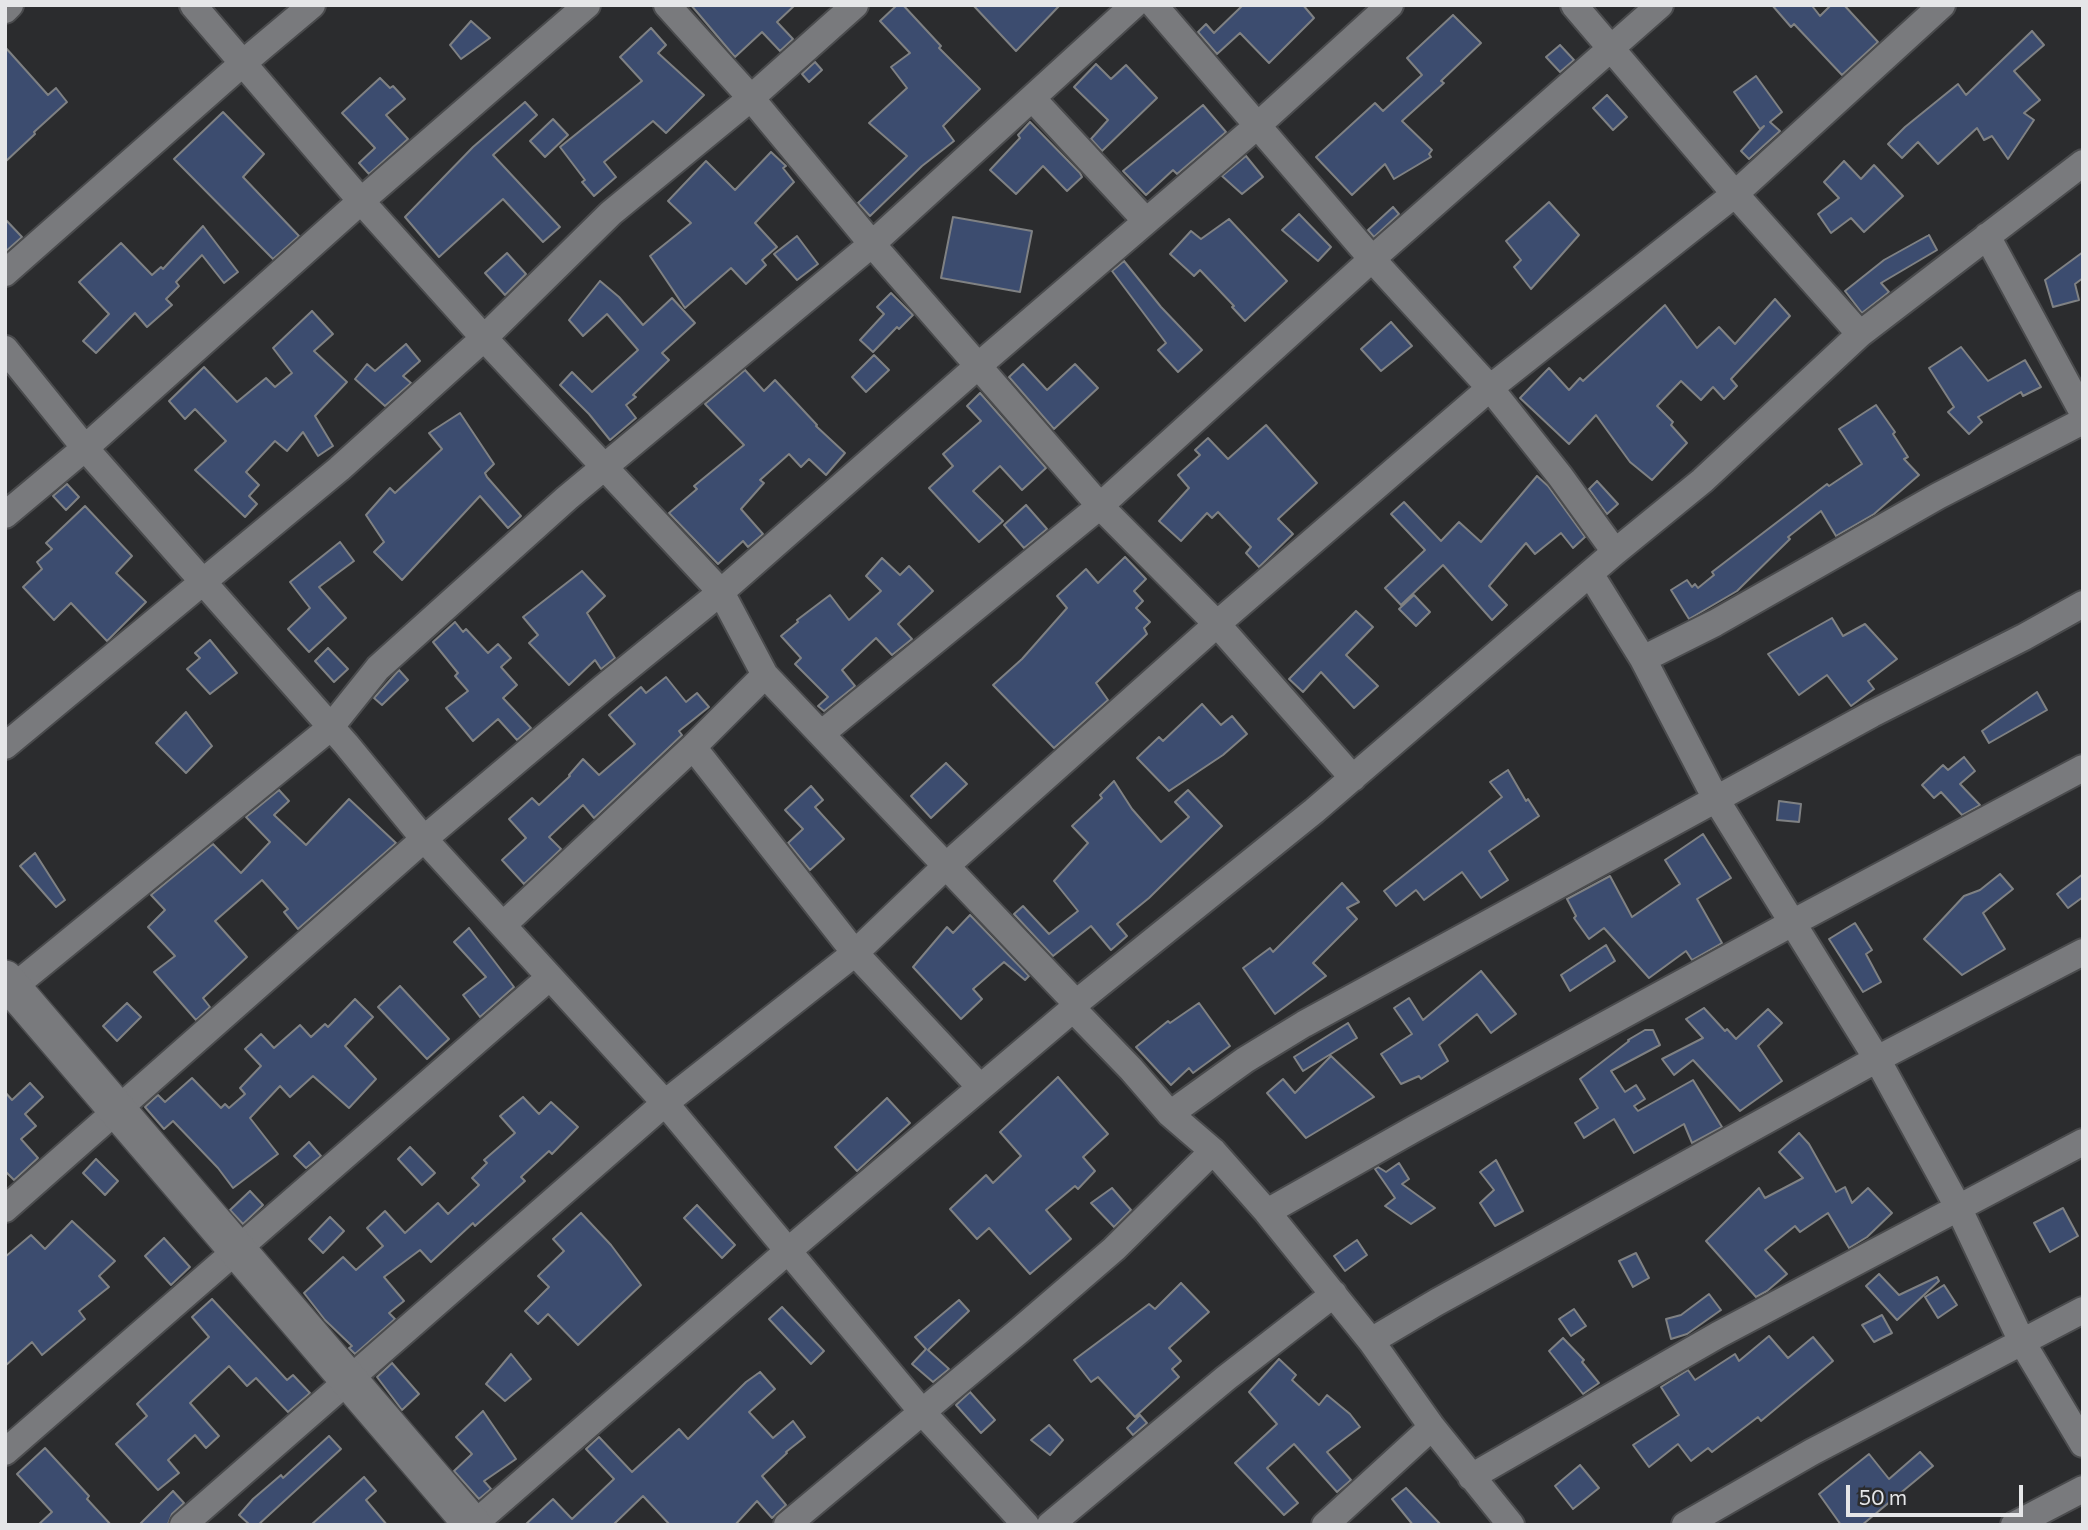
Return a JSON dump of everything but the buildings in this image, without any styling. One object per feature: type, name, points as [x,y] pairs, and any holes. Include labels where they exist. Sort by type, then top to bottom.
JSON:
[{"type":"street","points":[[5,10],[10,5]]},
{"type":"street","points":[[193,5],[361,201],[484,338],[721,592],[765,675],[947,865],[1170,1114],[1213,1151],[1267,1212],[1371,1341],[1432,1427],[1511,1525]]},
{"type":"street","points":[[5,273],[312,5]]},
{"type":"street","points":[[5,516],[587,5]]},
{"type":"street","points":[[667,5],[751,98],[872,244],[1100,506],[1217,624],[1353,778]]},
{"type":"street","points":[[5,746],[339,469],[484,338],[611,214],[751,98],[855,5]]},
{"type":"street","points":[[1134,5],[872,244],[567,498],[378,668],[330,728],[8,987],[119,1111],[473,1525],[1074,1006],[1353,778],[1615,552],[1702,481],[1860,334],[2083,163]]},
{"type":"street","points":[[1154,5],[1372,259],[1490,388],[1560,476],[1615,552]]},
{"type":"street","points":[[5,1209],[424,839],[721,592],[1257,126],[1390,5]]},
{"type":"street","points":[[1574,5],[1735,194],[1860,334]]},
{"type":"street","points":[[821,734],[1100,506],[1372,259],[1660,5]]},
{"type":"street","points":[[183,1525],[665,1103],[855,953],[947,865],[1217,624],[1490,388],[1735,194],[1942,5]]},
{"type":"street","points":[[1032,98],[1146,221]]},
{"type":"street","points":[[1987,236],[2083,413]]},
{"type":"street","points":[[5,349],[85,448],[346,744],[424,839],[665,1103],[923,1413],[1026,1525]]},
{"type":"street","points":[[1643,659],[1715,623],[1938,496],[2083,421]]},
{"type":"street","points":[[1591,575],[1643,659],[1717,800],[1877,1059],[1958,1207],[2022,1342],[2083,1444]]},
{"type":"street","points":[[1170,1114],[1245,1060],[1304,1024],[1872,714],[2083,604]]},
{"type":"street","points":[[503,925],[693,747],[765,675]]},
{"type":"street","points":[[693,747],[855,953],[980,1087]]},
{"type":"street","points":[[1267,1212],[1794,922],[2083,768]]},
{"type":"street","points":[[1371,1341],[1877,1059],[2083,952]]},
{"type":"street","points":[[5,1452],[550,977]]},
{"type":"street","points":[[1471,1477],[1718,1335],[2083,1142]]},
{"type":"street","points":[[787,1525],[923,1413],[1114,1249],[1213,1151]]},
{"type":"street","points":[[1050,1525],[1226,1378],[1334,1294]]},
{"type":"street","points":[[1685,1525],[1812,1452],[2083,1310]]},
{"type":"street","points":[[1325,1525],[1432,1427]]},
{"type":"street","points":[[2014,1525],[2083,1489]]}]
